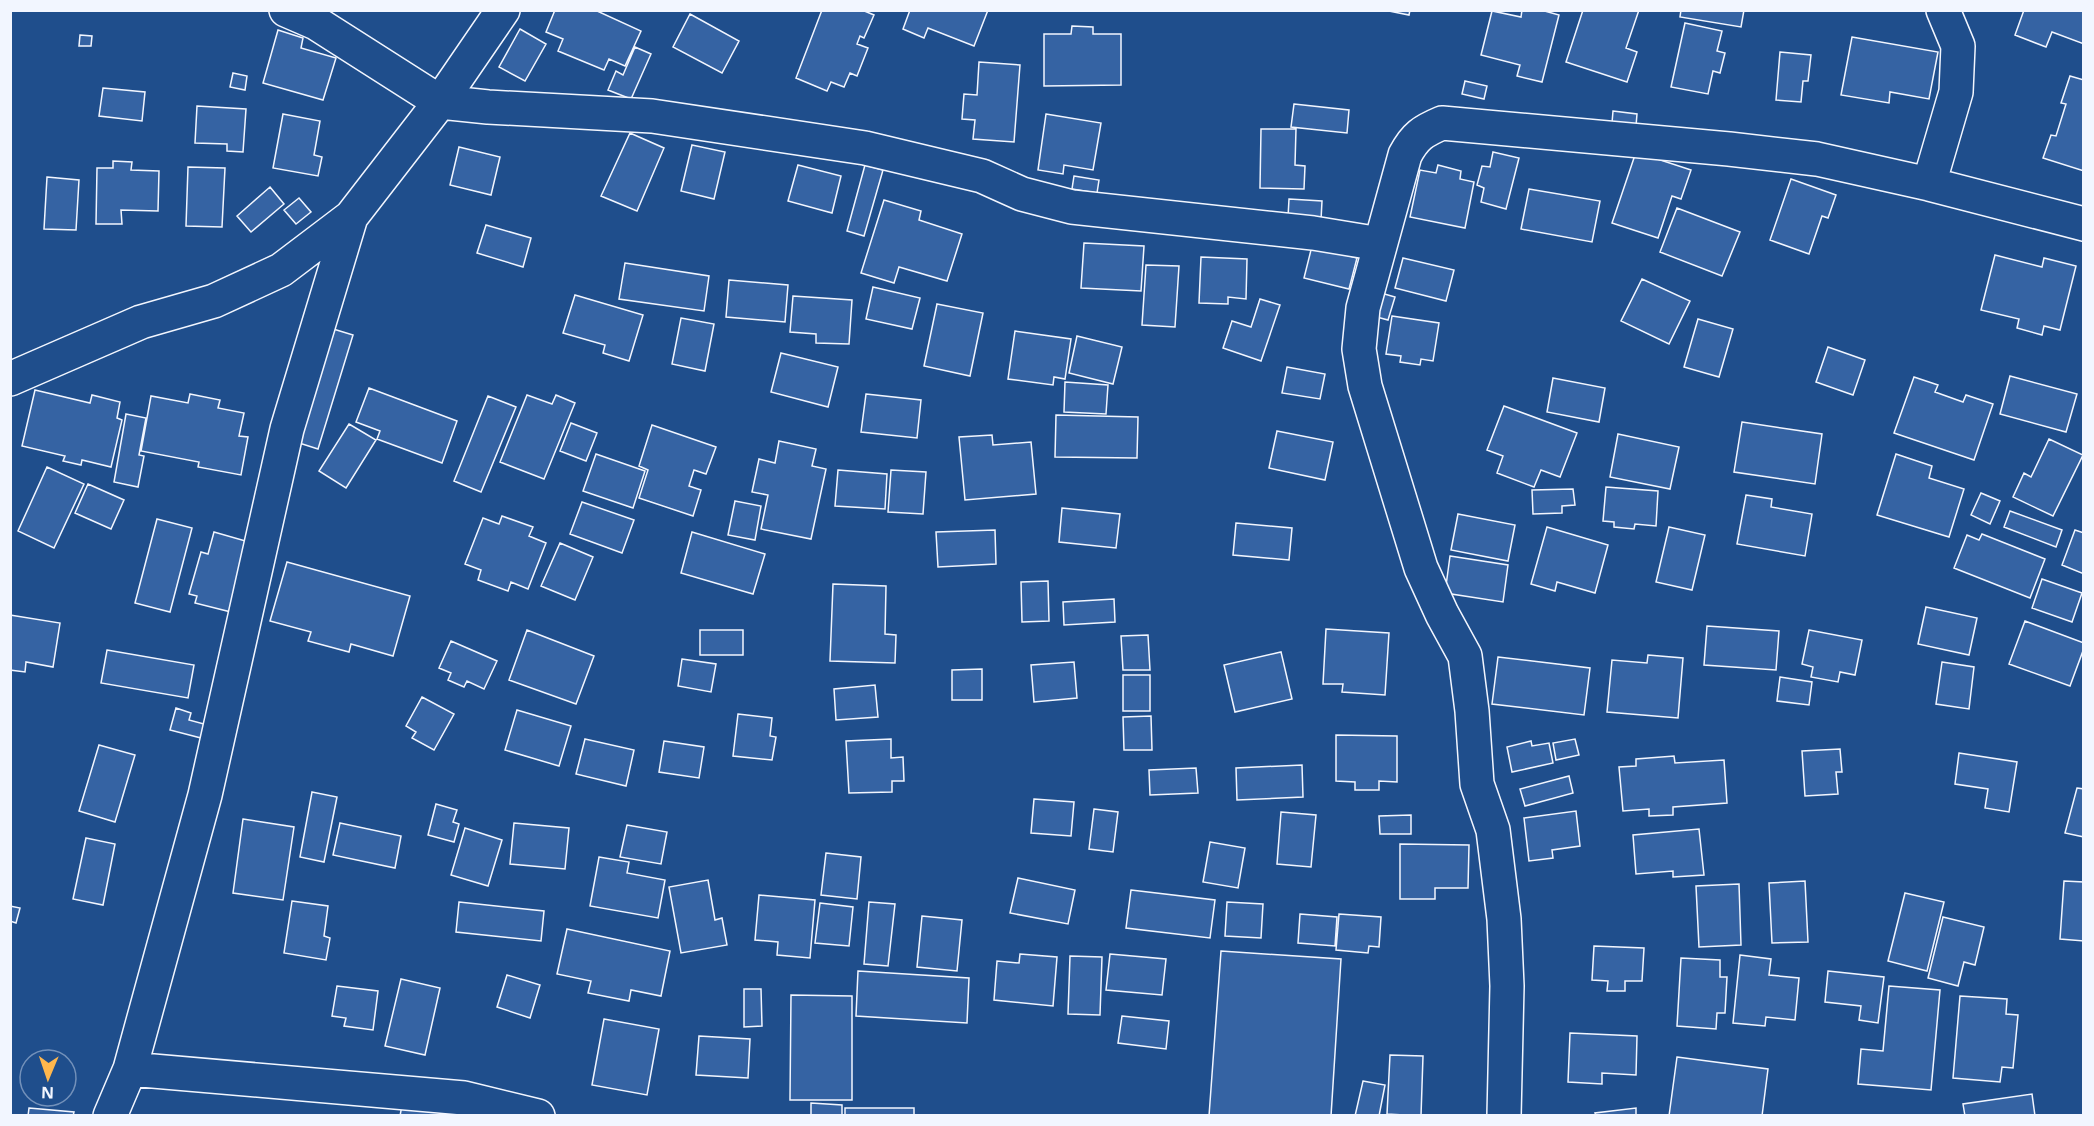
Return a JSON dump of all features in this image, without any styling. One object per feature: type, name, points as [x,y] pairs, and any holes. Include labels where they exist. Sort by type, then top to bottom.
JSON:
[{"type":"street","points":[[286,10],[315,23],[440,102],[488,107],[652,116],[853,146],[981,176],[1022,194],[1071,207],[1313,233],[1380,244]]},
{"type":"street","points":[[10,380],[141,322],[214,301],[281,270],[351,217],[440,102],[503,10]]},
{"type":"street","points":[[1929,184],[1956,92],[1958,46],[1942,10]]},
{"type":"street","points":[[1504,1116],[1508,986],[1504,919],[1494,830],[1478,784],[1465,656],[1421,568],[1365,386],[1359,349],[1363,308],[1405,155],[1412,141],[1425,130],[1442,123],[1817,159],[1929,184],[2084,224]]},
{"type":"street","points":[[110,1116],[130,1069],[205,795],[287,429],[351,217]]},
{"type":"street","points":[[130,1069],[464,1098],[538,1116]]},
{"type":"building","points":[[555,10],[595,10],[641,31],[625,66],[609,59],[604,70],[558,51],[563,39],[546,32]]},
{"type":"building","points":[[822,10],[862,10],[874,15],[864,38],[860,36],[857,44],[868,48],[857,76],[850,73],[844,87],[831,82],[827,91],[796,78]]},
{"type":"building","points":[[910,10],[988,10],[974,46],[928,28],[924,38],[903,29]]},
{"type":"building","points":[[1384,10],[1410,10],[1409,15]]},
{"type":"building","points":[[1522,10],[1541,10],[1559,15],[1542,82],[1517,76],[1520,65],[1481,55],[1492,11],[1521,17]]},
{"type":"building","points":[[1583,10],[1639,10],[1626,48],[1637,52],[1627,82],[1566,62]]},
{"type":"building","points":[[1681,10],[1744,10],[1741,27],[1680,17]]},
{"type":"building","points":[[2024,10],[2084,10],[2084,44],[2052,32],[2046,47],[2015,35]]},
{"type":"building","points":[[690,14],[739,41],[722,73],[673,47]]},
{"type":"building","points":[[1685,23],[1722,31],[1717,51],[1725,53],[1720,73],[1713,71],[1708,94],[1671,87]]},
{"type":"building","points":[[1072,26],[1093,27],[1093,34],[1121,34],[1121,85],[1044,86],[1044,34],[1071,34]]},
{"type":"building","points":[[520,29],[546,44],[525,81],[499,67]]},
{"type":"building","points":[[278,30],[303,38],[301,48],[336,58],[323,100],[263,83]]},
{"type":"building","points":[[80,35],[92,36],[91,46],[79,46]]},
{"type":"building","points":[[1852,37],[1938,52],[1929,99],[1890,92],[1889,103],[1841,95]]},
{"type":"building","points":[[635,47],[651,54],[631,99],[608,90],[616,71],[623,75]]},
{"type":"building","points":[[1780,52],[1811,55],[1808,81],[1803,81],[1801,102],[1776,100]]},
{"type":"building","points":[[979,62],[1020,65],[1014,142],[973,139],[975,120],[962,119],[964,94],[977,95]]},
{"type":"building","points":[[233,73],[247,76],[245,90],[230,87]]},
{"type":"building","points":[[2070,76],[2084,80],[2084,171],[2043,158],[2051,135],[2056,136],[2066,104],[2061,103]]},
{"type":"building","points":[[1465,81],[1487,86],[1484,99],[1462,94]]},
{"type":"building","points":[[103,88],[145,92],[142,121],[99,116]]},
{"type":"building","points":[[1294,104],[1349,110],[1347,133],[1291,127]]},
{"type":"building","points":[[197,106],[246,109],[243,152],[227,151],[227,144],[195,143]]},
{"type":"building","points":[[1613,111],[1637,114],[1636,126],[1612,123]]},
{"type":"building","points":[[283,114],[320,121],[314,155],[322,157],[318,176],[273,168]]},
{"type":"building","points":[[1046,114],[1101,123],[1093,170],[1064,165],[1063,174],[1038,170]]},
{"type":"building","points":[[1261,129],[1296,129],[1295,165],[1305,166],[1304,189],[1260,188]]},
{"type":"building","points":[[630,133],[664,148],[637,211],[601,196]]},
{"type":"building","points":[[692,145],[725,152],[714,199],[681,191]]},
{"type":"building","points":[[459,147],[500,157],[491,195],[450,185]]},
{"type":"building","points":[[1493,152],[1519,158],[1506,209],[1481,202],[1484,188],[1477,185],[1482,166],[1490,167]]},
{"type":"building","points":[[1636,152],[1691,170],[1681,199],[1672,196],[1658,238],[1612,223]]},
{"type":"building","points":[[113,161],[132,162],[131,170],[159,171],[158,211],[121,210],[122,224],[96,224],[97,168],[113,168]]},
{"type":"building","points":[[798,165],[841,176],[832,213],[788,201]]},
{"type":"building","points":[[865,165],[883,170],[864,236],[847,231]]},
{"type":"building","points":[[1438,165],[1461,171],[1460,179],[1474,182],[1465,228],[1410,217],[1420,170],[1436,173]]},
{"type":"building","points":[[188,167],[225,168],[222,227],[186,226]]},
{"type":"building","points":[[1074,176],[1099,180],[1097,193],[1072,189]]},
{"type":"building","points":[[47,177],[79,180],[76,230],[44,229]]},
{"type":"building","points":[[1791,179],[1836,195],[1828,218],[1822,216],[1809,254],[1770,240]]},
{"type":"building","points":[[270,187],[284,204],[251,232],[237,216]]},
{"type":"building","points":[[1529,189],[1600,201],[1592,242],[1521,229]]},
{"type":"building","points":[[299,198],[311,212],[296,224],[284,210]]},
{"type":"building","points":[[1289,199],[1322,201],[1321,220],[1288,217]]},
{"type":"building","points":[[884,200],[921,211],[919,220],[962,234],[947,281],[899,267],[894,283],[861,273]]},
{"type":"building","points":[[1677,208],[1740,232],[1722,276],[1660,252]]},
{"type":"building","points":[[486,225],[531,238],[523,267],[477,253]]},
{"type":"building","points":[[1084,243],[1144,246],[1141,291],[1081,288]]},
{"type":"building","points":[[1312,246],[1357,258],[1349,289],[1304,278]]},
{"type":"building","points":[[1995,255],[2042,267],[2044,258],[2076,266],[2060,330],[2044,326],[2042,335],[2017,328],[2019,319],[1981,310]]},
{"type":"building","points":[[1201,257],[1247,259],[1246,299],[1228,297],[1228,304],[1199,303]]},
{"type":"building","points":[[1403,258],[1454,270],[1446,301],[1395,288]]},
{"type":"building","points":[[625,263],[709,276],[704,311],[619,299]]},
{"type":"building","points":[[1146,265],[1179,266],[1175,327],[1142,325]]},
{"type":"building","points":[[1642,279],[1690,301],[1669,344],[1621,321]]},
{"type":"building","points":[[729,280],[788,285],[785,322],[726,317]]},
{"type":"building","points":[[873,287],[920,298],[912,329],[866,319]]},
{"type":"building","points":[[1381,293],[1395,297],[1388,320],[1373,316]]},
{"type":"building","points":[[575,295],[643,315],[629,361],[603,353],[605,345],[563,333]]},
{"type":"building","points":[[793,296],[852,300],[849,344],[816,343],[816,334],[790,332]]},
{"type":"building","points":[[1260,299],[1280,305],[1261,361],[1223,348],[1232,321],[1251,327]]},
{"type":"building","points":[[937,304],[983,313],[970,376],[924,366]]},
{"type":"building","points":[[1392,316],[1439,323],[1433,361],[1421,359],[1420,365],[1400,362],[1401,356],[1386,354]]},
{"type":"building","points":[[681,318],[714,324],[705,371],[672,364]]},
{"type":"building","points":[[1698,319],[1733,329],[1719,377],[1684,367]]},
{"type":"building","points":[[330,328],[353,335],[318,449],[296,442]]},
{"type":"building","points":[[1015,331],[1071,339],[1065,379],[1054,377],[1053,385],[1008,379]]},
{"type":"building","points":[[1077,336],[1122,347],[1113,384],[1069,373]]},
{"type":"building","points":[[1828,347],[1865,360],[1853,395],[1816,382]]},
{"type":"building","points":[[781,353],[838,367],[828,407],[771,392]]},
{"type":"building","points":[[1287,367],[1325,374],[1320,399],[1282,393]]},
{"type":"building","points":[[2010,376],[2077,394],[2066,432],[2000,414]]},
{"type":"building","points":[[1914,377],[1938,385],[1935,392],[1963,402],[1966,395],[1993,404],[1974,460],[1894,433]]},
{"type":"building","points":[[1553,378],[1605,388],[1599,422],[1547,412]]},
{"type":"building","points":[[1065,382],[1108,385],[1106,414],[1064,412]]},
{"type":"building","points":[[369,388],[457,421],[442,463],[377,439],[380,431],[356,422]]},
{"type":"building","points":[[35,390],[90,403],[92,395],[120,402],[117,418],[122,420],[111,467],[82,460],[81,465],[63,461],[65,456],[22,446]]},
{"type":"building","points":[[190,394],[220,400],[218,408],[244,413],[239,436],[248,437],[241,475],[198,467],[199,462],[141,451],[151,396],[188,403]]},
{"type":"building","points":[[866,394],[921,400],[917,438],[861,432]]},
{"type":"building","points":[[527,395],[552,404],[556,395],[575,403],[544,479],[500,462]]},
{"type":"building","points":[[488,396],[516,407],[481,492],[454,481]]},
{"type":"building","points":[[1504,406],[1577,433],[1560,477],[1541,470],[1534,487],[1497,473],[1503,456],[1487,450]]},
{"type":"building","points":[[126,414],[146,418],[139,455],[144,456],[138,487],[114,482]]},
{"type":"building","points":[[1056,415],[1138,417],[1137,458],[1055,457]]},
{"type":"building","points":[[1742,422],[1822,434],[1815,484],[1734,472]]},
{"type":"building","points":[[571,423],[597,433],[586,461],[560,451]]},
{"type":"building","points":[[349,424],[376,440],[346,488],[319,471]]},
{"type":"building","points":[[652,425],[716,447],[706,474],[694,470],[689,486],[701,490],[693,516],[639,498],[648,470],[639,466]]},
{"type":"building","points":[[1277,431],[1333,442],[1325,480],[1269,468]]},
{"type":"building","points":[[1618,434],[1679,447],[1670,489],[1610,477]]},
{"type":"building","points":[[992,435],[993,445],[1031,442],[1036,494],[965,500],[959,437]]},
{"type":"building","points":[[2049,439],[2083,455],[2053,516],[2013,497],[2024,473],[2031,477]]},
{"type":"building","points":[[779,441],[816,449],[812,466],[826,469],[811,539],[761,529],[768,495],[752,492],[759,459],[775,463]]},
{"type":"building","points":[[596,454],[645,471],[633,508],[583,491]]},
{"type":"building","points":[[1896,454],[1932,466],[1929,478],[1964,489],[1949,537],[1877,515]]},
{"type":"building","points":[[47,467],[84,484],[54,548],[18,531]]},
{"type":"building","points":[[838,470],[887,474],[885,509],[835,506]]},
{"type":"building","points":[[891,470],[926,472],[923,514],[888,512]]},
{"type":"building","points":[[88,484],[124,500],[111,529],[75,513]]},
{"type":"building","points":[[1606,487],[1658,491],[1656,526],[1635,524],[1634,529],[1614,527],[1614,522],[1603,521]]},
{"type":"building","points":[[1573,489],[1575,505],[1562,506],[1562,513],[1533,514],[1532,490]]},
{"type":"building","points":[[1981,493],[2000,501],[1990,524],[1971,515]]},
{"type":"building","points":[[1746,495],[1772,499],[1771,507],[1812,514],[1805,556],[1737,544]]},
{"type":"building","points":[[735,501],[761,506],[755,540],[728,535]]},
{"type":"building","points":[[582,502],[634,520],[622,553],[570,534]]},
{"type":"building","points":[[1062,508],[1120,514],[1116,548],[1059,542]]},
{"type":"building","points":[[2010,511],[2062,530],[2056,547],[2004,527]]},
{"type":"building","points":[[1458,514],[1515,525],[1508,561],[1451,550]]},
{"type":"building","points":[[502,516],[533,527],[529,536],[546,543],[528,589],[511,582],[508,591],[478,580],[481,570],[465,564],[483,518],[499,524]]},
{"type":"building","points":[[157,519],[192,528],[170,612],[135,603]]},
{"type":"building","points":[[1236,523],[1292,528],[1289,560],[1233,555]]},
{"type":"building","points":[[1547,527],[1608,545],[1595,593],[1557,582],[1555,591],[1531,584]]},
{"type":"building","points":[[1669,527],[1705,535],[1692,590],[1656,582]]},
{"type":"building","points":[[995,530],[996,564],[938,567],[936,532]]},
{"type":"building","points":[[2075,530],[2084,533],[2084,574],[2062,565]]},
{"type":"building","points":[[214,532],[249,542],[231,612],[195,603],[197,596],[189,594],[201,552],[208,554]]},
{"type":"building","points":[[692,532],[765,554],[753,594],[681,573]]},
{"type":"building","points":[[1982,534],[2045,559],[2030,598],[1954,568],[1967,535],[1979,540]]},
{"type":"building","points":[[560,543],[593,557],[575,600],[541,586]]},
{"type":"building","points":[[1450,556],[1508,565],[1503,602],[1445,593]]},
{"type":"building","points":[[287,562],[410,596],[393,656],[351,644],[349,652],[308,641],[311,632],[270,621]]},
{"type":"building","points":[[2042,579],[2082,593],[2072,622],[2032,608]]},
{"type":"building","points":[[1048,581],[1049,621],[1022,622],[1021,582]]},
{"type":"building","points":[[833,584],[886,586],[885,634],[896,635],[895,663],[830,661]]},
{"type":"building","points":[[1114,599],[1115,622],[1064,625],[1063,602]]},
{"type":"building","points":[[1926,607],[1977,618],[1969,655],[1918,644]]},
{"type":"building","points":[[10,615],[60,623],[53,667],[26,662],[25,672],[10,670]]},
{"type":"building","points":[[2025,621],[2084,643],[2070,686],[2009,664]]},
{"type":"building","points":[[1707,626],[1779,631],[1776,670],[1704,665]]},
{"type":"building","points":[[1326,629],[1389,633],[1385,695],[1342,692],[1343,684],[1323,684]]},
{"type":"building","points":[[527,630],[594,656],[576,704],[509,680]]},
{"type":"building","points":[[700,630],[743,630],[743,655],[700,655]]},
{"type":"building","points":[[1809,630],[1862,640],[1855,675],[1840,672],[1838,682],[1811,677],[1813,667],[1802,664]]},
{"type":"building","points":[[1148,635],[1150,670],[1123,670],[1121,636]]},
{"type":"building","points":[[451,641],[497,661],[484,689],[467,681],[464,687],[448,680],[451,673],[439,668]]},
{"type":"building","points":[[107,650],[194,665],[188,698],[101,683]]},
{"type":"building","points":[[1281,652],[1292,699],[1235,712],[1224,665]]},
{"type":"building","points":[[1648,655],[1683,658],[1678,718],[1607,712],[1612,660],[1647,663]]},
{"type":"building","points":[[1498,657],[1590,668],[1584,715],[1492,704]]},
{"type":"building","points":[[682,659],[716,664],[711,692],[678,686]]},
{"type":"building","points":[[1074,662],[1077,698],[1034,702],[1031,665]]},
{"type":"building","points":[[1942,662],[1974,667],[1969,709],[1936,704]]},
{"type":"building","points":[[982,669],[982,700],[952,700],[952,670]]},
{"type":"building","points":[[1123,675],[1150,675],[1150,711],[1123,711]]},
{"type":"building","points":[[1780,677],[1812,682],[1809,705],[1777,701]]},
{"type":"building","points":[[875,685],[878,717],[836,720],[834,689]]},
{"type":"building","points":[[422,697],[454,714],[434,750],[412,738],[416,732],[406,726]]},
{"type":"building","points":[[176,708],[191,713],[189,720],[204,724],[201,738],[170,730]]},
{"type":"building","points":[[517,710],[571,726],[559,766],[505,750]]},
{"type":"building","points":[[738,714],[772,718],[770,736],[776,737],[772,760],[733,756]]},
{"type":"building","points":[[1151,716],[1152,750],[1124,750],[1123,717]]},
{"type":"building","points":[[1336,735],[1397,736],[1397,782],[1379,781],[1379,790],[1355,790],[1355,782],[1336,781]]},
{"type":"building","points":[[585,739],[634,750],[626,786],[576,774]]},
{"type":"building","points":[[891,739],[891,758],[903,757],[904,781],[892,781],[892,792],[849,793],[846,741]]},
{"type":"building","points":[[1575,739],[1579,755],[1556,760],[1553,743]]},
{"type":"building","points":[[664,741],[704,747],[699,778],[659,772]]},
{"type":"building","points":[[1531,741],[1532,746],[1549,743],[1553,763],[1512,772],[1507,747]]},
{"type":"building","points":[[99,745],[135,755],[115,822],[79,811]]},
{"type":"building","points":[[1840,749],[1842,772],[1836,772],[1838,794],[1805,796],[1802,751]]},
{"type":"building","points":[[1959,753],[2017,762],[2009,812],[1985,808],[1988,789],[1955,784]]},
{"type":"building","points":[[1674,756],[1675,763],[1724,760],[1727,803],[1673,807],[1673,815],[1649,816],[1649,809],[1623,811],[1619,767],[1636,766],[1636,759]]},
{"type":"building","points":[[1302,765],[1303,797],[1237,800],[1236,768]]},
{"type":"building","points":[[1196,768],[1198,793],[1150,795],[1149,770]]},
{"type":"building","points":[[1569,776],[1573,793],[1525,806],[1520,789]]},
{"type":"building","points":[[2077,788],[2084,789],[2084,837],[2065,833]]},
{"type":"building","points":[[312,792],[337,797],[324,862],[300,857]]},
{"type":"building","points":[[1034,799],[1074,802],[1071,836],[1031,833]]},
{"type":"building","points":[[436,804],[457,810],[453,822],[459,824],[454,842],[428,835]]},
{"type":"building","points":[[1094,809],[1118,812],[1113,852],[1089,849]]},
{"type":"building","points":[[1576,811],[1580,846],[1552,850],[1553,858],[1529,861],[1524,818]]},
{"type":"building","points":[[1281,812],[1316,815],[1311,867],[1277,864]]},
{"type":"building","points":[[1411,815],[1411,834],[1380,834],[1379,816]]},
{"type":"building","points":[[243,819],[294,827],[283,900],[233,893]]},
{"type":"building","points":[[340,823],[401,836],[395,868],[333,855]]},
{"type":"building","points":[[514,823],[569,828],[565,869],[510,864]]},
{"type":"building","points":[[627,825],[667,832],[661,864],[620,857]]},
{"type":"building","points":[[465,828],[502,840],[488,886],[451,875]]},
{"type":"building","points":[[1699,829],[1704,875],[1673,877],[1673,871],[1636,874],[1633,835]]},
{"type":"building","points":[[86,838],[115,844],[103,905],[73,899]]},
{"type":"building","points":[[1210,842],[1245,848],[1238,888],[1203,882]]},
{"type":"building","points":[[1400,844],[1469,845],[1468,888],[1435,888],[1435,899],[1400,899]]},
{"type":"building","points":[[826,853],[861,857],[857,899],[821,895]]},
{"type":"building","points":[[599,857],[629,862],[627,873],[665,880],[658,918],[590,906]]},
{"type":"building","points":[[1018,878],[1075,890],[1068,924],[1010,913]]},
{"type":"building","points":[[708,880],[715,920],[722,918],[727,945],[681,953],[669,887]]},
{"type":"building","points":[[1805,881],[1808,942],[1772,943],[1769,883]]},
{"type":"building","points":[[2064,881],[2084,882],[2084,941],[2060,939]]},
{"type":"building","points":[[1739,884],[1741,945],[1699,947],[1696,886]]},
{"type":"building","points":[[1131,890],[1215,900],[1210,938],[1126,928]]},
{"type":"building","points":[[1905,893],[1944,902],[1927,971],[1888,961]]},
{"type":"building","points":[[759,895],[815,900],[810,958],[777,955],[778,942],[755,940]]},
{"type":"building","points":[[292,901],[328,906],[324,936],[330,938],[326,960],[284,953]]},
{"type":"building","points":[[459,902],[544,911],[541,941],[456,932]]},
{"type":"building","points":[[869,902],[895,904],[888,966],[864,964]]},
{"type":"building","points":[[1227,902],[1263,904],[1261,938],[1225,936]]},
{"type":"building","points":[[820,903],[853,907],[849,946],[815,943]]},
{"type":"building","points":[[10,906],[20,908],[16,923],[10,921]]},
{"type":"building","points":[[1300,914],[1337,917],[1335,946],[1298,943]]},
{"type":"building","points":[[1339,914],[1381,917],[1379,947],[1369,946],[1368,953],[1336,950]]},
{"type":"building","points":[[922,916],[962,920],[957,971],[917,967]]},
{"type":"building","points":[[1943,917],[1984,927],[1975,965],[1964,962],[1958,986],[1928,978]]},
{"type":"building","points":[[567,929],[670,951],[661,996],[631,990],[629,1001],[588,993],[591,981],[557,974]]},
{"type":"building","points":[[1594,946],[1644,948],[1642,981],[1625,981],[1625,991],[1607,991],[1608,981],[1592,980]]},
{"type":"building","points":[[1221,951],[1341,959],[1331,1116],[1209,1116]]},
{"type":"building","points":[[1020,954],[1057,957],[1053,1006],[994,1000],[997,961],[1019,963]]},
{"type":"building","points":[[1110,954],[1166,959],[1162,995],[1106,990]]},
{"type":"building","points":[[1740,955],[1771,959],[1769,975],[1799,978],[1795,1020],[1766,1017],[1765,1026],[1733,1023]]},
{"type":"building","points":[[1070,956],[1102,957],[1100,1015],[1068,1014]]},
{"type":"building","points":[[1681,958],[1720,960],[1720,977],[1727,977],[1725,1013],[1717,1013],[1716,1029],[1677,1026]]},
{"type":"building","points":[[858,971],[969,978],[967,1023],[856,1016]]},
{"type":"building","points":[[1828,971],[1884,977],[1878,1023],[1859,1020],[1861,1006],[1825,1002]]},
{"type":"building","points":[[507,975],[540,985],[530,1018],[497,1007]]},
{"type":"building","points":[[401,979],[440,988],[425,1055],[385,1046]]},
{"type":"building","points":[[337,986],[378,991],[373,1030],[344,1026],[346,1018],[332,1016]]},
{"type":"building","points":[[1889,986],[1940,990],[1931,1090],[1858,1084],[1861,1049],[1883,1051]]},
{"type":"building","points":[[744,989],[761,989],[762,1026],[744,1027]]},
{"type":"building","points":[[791,995],[852,996],[852,1100],[790,1100]]},
{"type":"building","points":[[1960,996],[2007,999],[2006,1014],[2018,1015],[2013,1068],[2002,1067],[2000,1082],[1953,1078]]},
{"type":"building","points":[[1122,1016],[1169,1021],[1166,1049],[1118,1043]]},
{"type":"building","points":[[604,1019],[659,1029],[647,1095],[592,1085]]},
{"type":"building","points":[[1570,1033],[1637,1036],[1636,1075],[1602,1073],[1602,1084],[1568,1082]]},
{"type":"building","points":[[699,1036],[750,1039],[748,1078],[696,1075]]},
{"type":"building","points":[[1390,1055],[1423,1056],[1421,1116],[1387,1114]]},
{"type":"building","points":[[1677,1057],[1768,1069],[1762,1116],[1669,1116]]},
{"type":"building","points":[[1363,1081],[1385,1085],[1379,1116],[1355,1116]]},
{"type":"building","points":[[2032,1094],[2035,1116],[1965,1116],[1963,1104]]},
{"type":"building","points":[[811,1103],[842,1105],[842,1116],[811,1116]]},
{"type":"building","points":[[402,1105],[442,1111],[441,1116],[400,1116]]},
{"type":"building","points":[[29,1108],[74,1112],[73,1116],[28,1116]]},
{"type":"building","points":[[845,1108],[914,1108],[914,1116],[845,1116]]},
{"type":"building","points":[[1636,1108],[1636,1116],[1596,1116],[1595,1113]]}]
